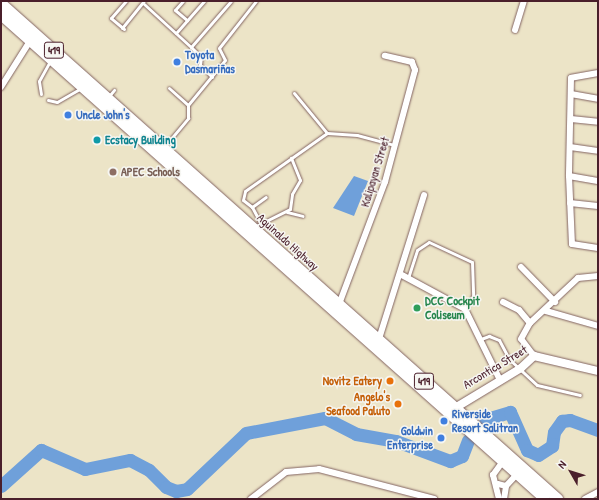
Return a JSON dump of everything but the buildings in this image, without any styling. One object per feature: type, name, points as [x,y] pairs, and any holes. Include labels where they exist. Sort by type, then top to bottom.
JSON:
[{"type":"highway","name":"Aguinaldo Highway","points":[[1,2],[92,84],[104,101],[253,228]]},
{"type":"highway","name":"Aguinaldo Highway","points":[[1,15],[82,88],[104,101],[163,148],[253,228],[376,345],[484,439],[541,495]]},
{"type":"highway","name":"Aguinaldo Highway","points":[[376,345],[455,408],[466,424]]},
{"type":"highway","name":"Aguinaldo Highway","points":[[484,439],[503,461],[541,495],[558,499]]},
{"type":"street","points":[[515,30],[524,1]]},
{"type":"street","points":[[1,87],[30,41]]},
{"type":"street","name":"Kalipayan Street","points":[[337,309],[385,182],[416,70],[412,62],[385,56]]},
{"type":"street","points":[[598,73],[571,78],[569,176],[572,244],[598,248]]},
{"type":"street","points":[[571,94],[598,99]]},
{"type":"street","points":[[571,119],[598,122]]},
{"type":"street","points":[[570,147],[598,151]]},
{"type":"street","points":[[569,176],[598,181]]},
{"type":"street","points":[[376,345],[400,274],[424,195]]},
{"type":"street","points":[[570,202],[598,206]]},
{"type":"street","points":[[521,267],[555,302]]},
{"type":"street","points":[[400,274],[465,309],[500,380]]},
{"type":"street","points":[[534,356],[521,339],[530,323],[546,311],[583,275],[598,276]]},
{"type":"street","points":[[503,302],[519,310],[530,323]]},
{"type":"street","points":[[546,311],[598,326]]},
{"type":"street","name":"Arcontica Street","points":[[455,408],[521,368],[534,356],[598,371]]},
{"type":"street","points":[[499,499],[498,484],[494,475],[503,461]]},
{"type":"street","points":[[251,499],[286,472],[319,470],[434,499]]},
{"type":"street","points":[[504,499],[506,486],[517,474]]},
{"type":"street","points":[[498,484],[506,486]]},
{"type":"street","points":[[585,499],[598,492]]},
{"type":"lane","points":[[126,1],[111,18],[123,29],[144,3],[191,46],[201,57],[200,64],[212,77]]},
{"type":"lane","points":[[183,1],[175,10],[187,20]]},
{"type":"lane","points":[[176,33],[204,1]]},
{"type":"lane","points":[[191,46],[231,1]]},
{"type":"lane","points":[[163,148],[188,118],[188,105],[225,60],[219,48],[256,1]]},
{"type":"lane","points":[[41,94],[39,81],[51,59]]},
{"type":"lane","points":[[48,100],[57,102],[92,84]]},
{"type":"lane","points":[[169,88],[188,105]]},
{"type":"lane","points":[[104,101],[114,90]]},
{"type":"lane","points":[[294,93],[327,133]]},
{"type":"lane","points":[[303,216],[287,212],[253,228],[252,207],[243,200],[245,191],[327,133],[357,135],[394,145]]},
{"type":"lane","points":[[287,212],[300,180],[291,158]]},
{"type":"lane","points":[[252,207],[266,197]]},
{"type":"lane","points":[[408,278],[417,250],[428,242],[472,262],[473,296],[465,309]]},
{"type":"lane","points":[[481,339],[495,337],[509,359],[521,368],[537,385],[580,395]]},
{"type":"water","points":[[354,176],[368,181],[354,216],[333,208]]},
{"type":"waterway","points":[[481,427],[490,418],[510,412],[527,450],[538,455],[552,446],[554,432],[562,421],[570,420],[598,430]]},
{"type":"waterway","points":[[1,486],[41,450],[85,469],[130,460],[149,470],[166,487],[176,491],[187,489],[246,433],[325,418],[356,434],[396,441],[450,461],[462,456],[468,440]]},
{"type":"place","name":"Toyota Dasmariñas","points":[[177,62]]},
{"type":"place","name":"Uncle John's","points":[[68,115]]},
{"type":"place","name":"Ecstacy Building","points":[[97,140]]},
{"type":"place","name":"APEC Schools","points":[[113,172]]},
{"type":"place","name":"DCC Cockpit Coliseum","points":[[417,308]]},
{"type":"place","name":"Novitz Eatery","points":[[390,381]]},
{"type":"place","name":"Angelo's Seafood Paluto","points":[[398,404]]},
{"type":"place","name":"Riverside Resort Salitran","points":[[444,421]]},
{"type":"place","name":"Goldwin Enterprise","points":[[441,438]]}]
